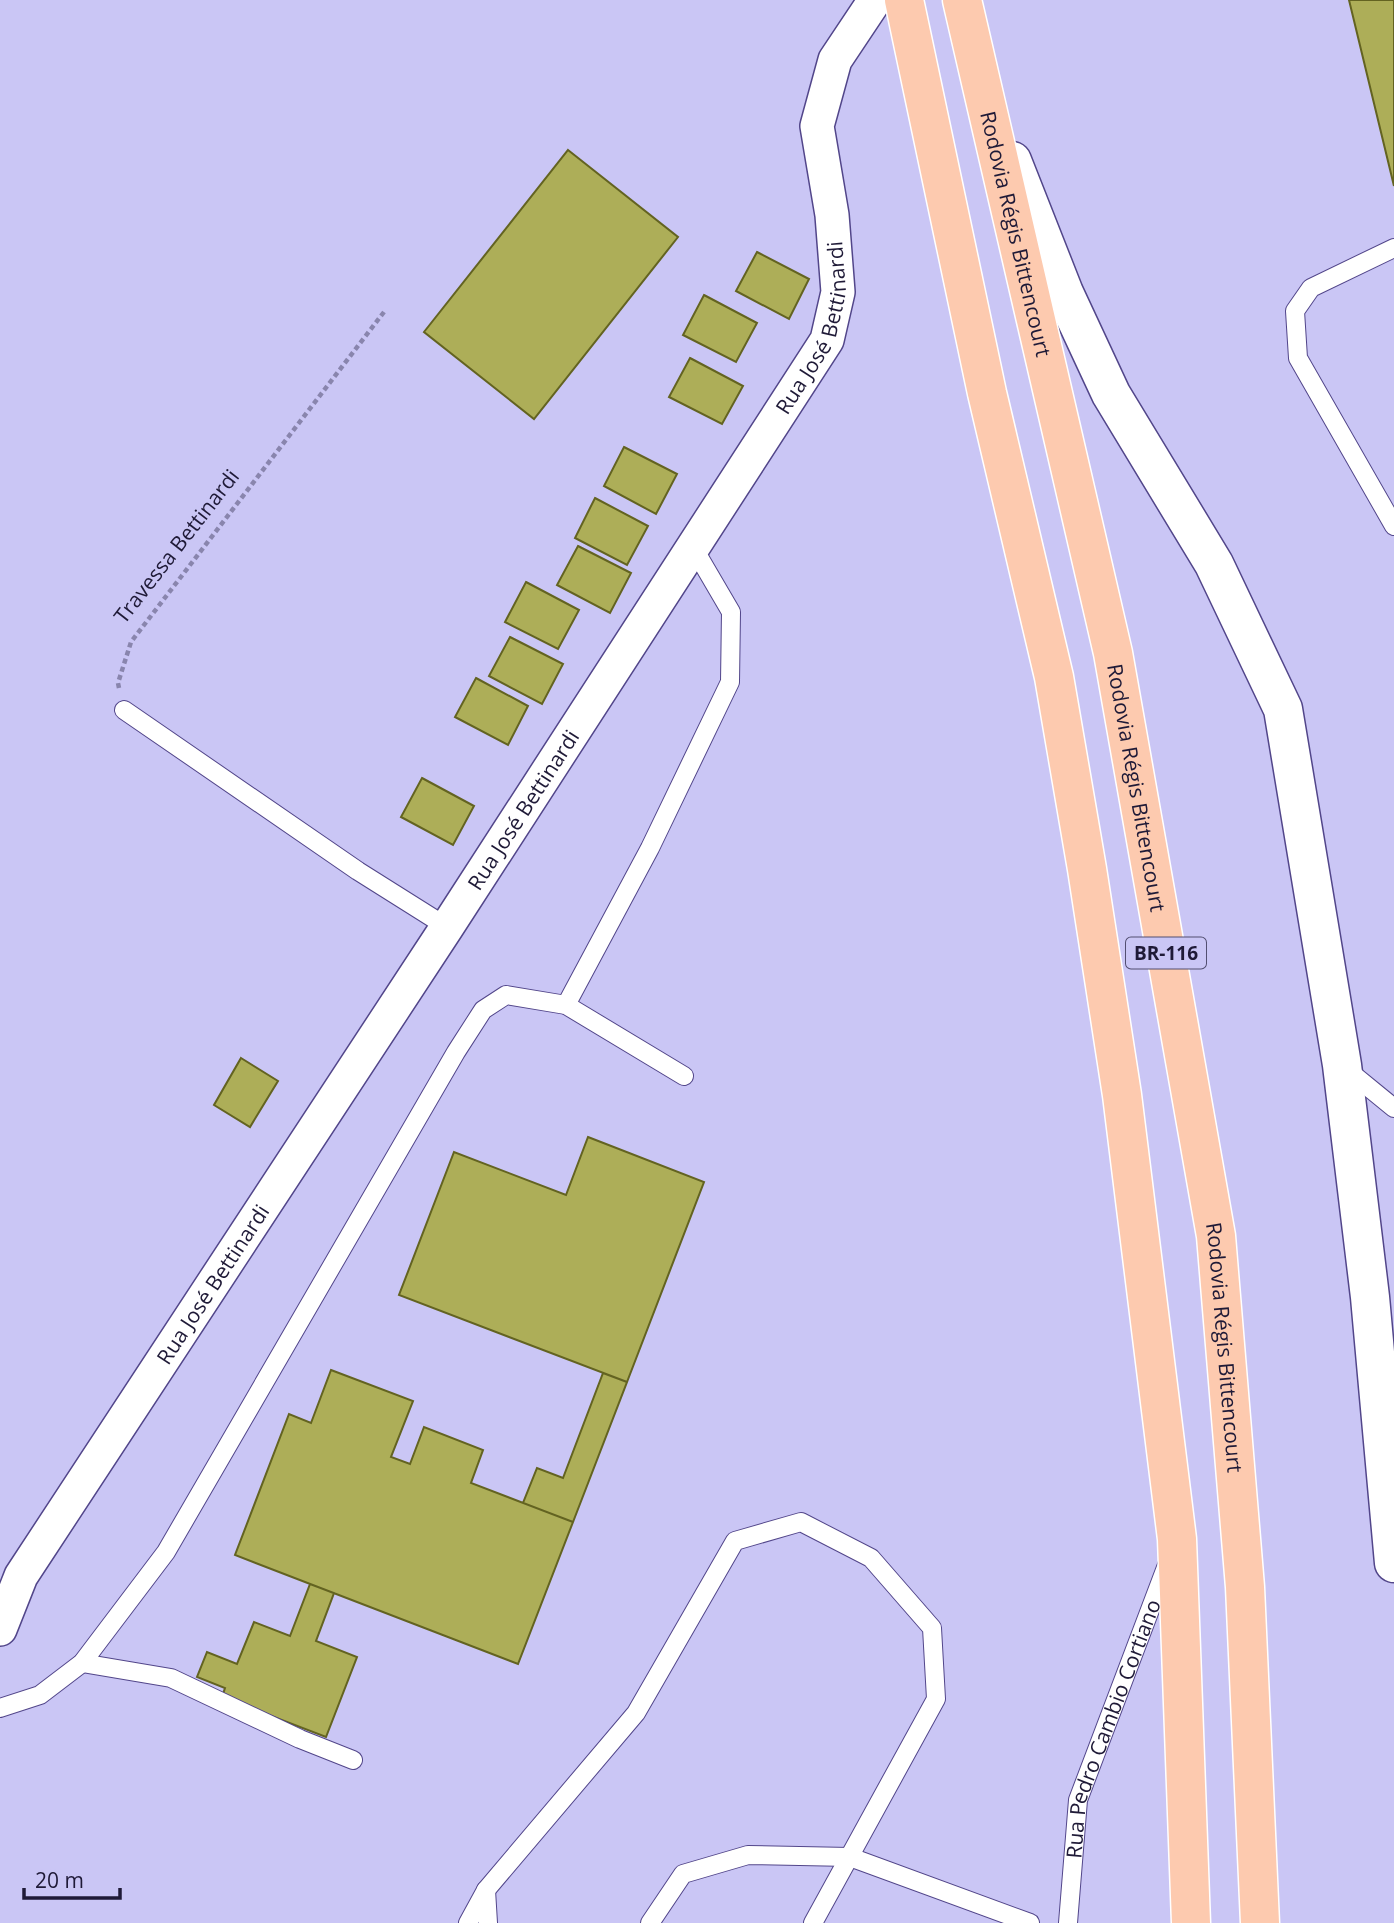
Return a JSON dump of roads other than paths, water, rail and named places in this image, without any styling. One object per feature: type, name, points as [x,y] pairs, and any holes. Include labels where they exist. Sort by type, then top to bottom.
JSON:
[{"type":"highway","name":"BR-116","points":[[904,0],[987,393],[1056,691],[1122,1095],[1177,1539],[1191,1923]]},
{"type":"highway","name":"Rodovia Régis Bittencourt","points":[[962,0],[1113,653],[1216,1236],[1245,1587],[1260,1923]]},
{"type":"main road","points":[[982,79],[1032,215],[1111,394],[1214,564],[1283,709],[1342,1065],[1370,1297],[1394,1563]]},
{"type":"street","name":"Rua José Bettinardi","points":[[10,1571],[447,927],[827,340],[838,292],[832,215],[817,126],[835,60],[875,0]]},
{"type":"street","points":[[0,1629],[10,1571]]},
{"type":"lane","points":[[1394,248],[1311,288],[1295,311],[1298,358],[1394,526]]},
{"type":"lane","points":[[566,1005],[650,848],[730,682],[731,612],[693,547]]},
{"type":"lane","points":[[124,710],[358,871],[447,927]]},
{"type":"lane","points":[[0,1708],[40,1695],[82,1663],[166,1552],[483,1010],[506,995],[566,1005],[684,1076]]},
{"type":"lane","points":[[1342,1065],[1394,1108]]},
{"type":"lane","points":[[468,1923],[486,1890],[636,1713],[734,1541],[801,1521],[871,1558],[932,1628],[936,1699],[813,1923]]},
{"type":"lane","name":"Rua Pedro Cambio Cortiano","points":[[1068,1923],[1077,1800],[1177,1539]]},
{"type":"lane","points":[[82,1663],[171,1678],[300,1739],[353,1760]]},
{"type":"lane","points":[[650,1923],[683,1874],[748,1855],[850,1857],[1031,1923]]},
{"type":"lane","points":[[486,1890],[488,1923]]}]
